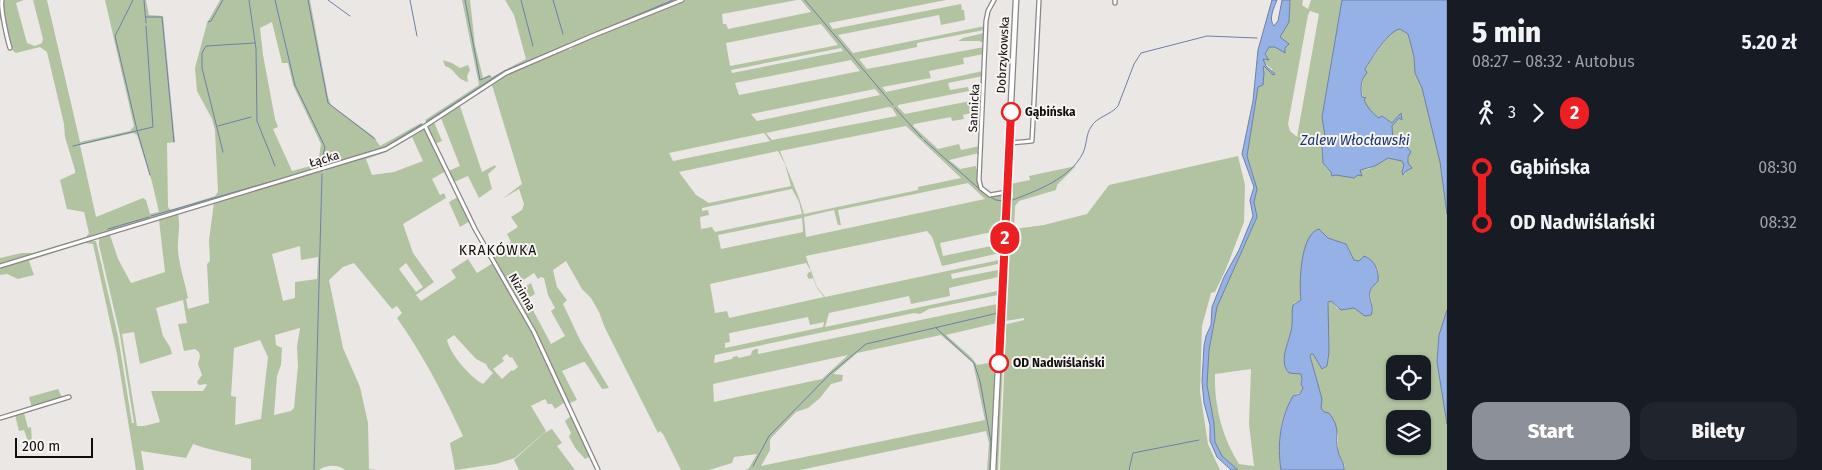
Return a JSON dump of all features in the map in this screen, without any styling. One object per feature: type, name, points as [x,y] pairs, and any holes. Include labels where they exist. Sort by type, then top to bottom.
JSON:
[{"type":"main road","name":"Dobrzykowska","points":[[994,470],[1016,0]]},
{"type":"street","points":[[2,0],[0,4],[10,48]]},
{"type":"street","name":"Łącka","points":[[0,266],[389,147],[509,72],[682,0]]},
{"type":"street","name":"Sannicka","points":[[994,0],[988,11],[986,21],[979,180],[981,188],[990,195],[1007,192]]},
{"type":"street","points":[[1009,143],[1032,140],[1039,0]]},
{"type":"street","name":"Nizinna","points":[[425,126],[475,230],[534,332],[598,470]]},
{"type":"street","points":[[0,418],[68,397]]},
{"type":"green space","points":[[0,0],[24,0],[16,3],[27,43],[35,46],[42,43],[43,39],[33,0],[47,0],[80,142],[130,131],[134,126],[105,0],[146,0],[149,15],[163,16],[175,142],[167,143],[168,207],[171,210],[215,196],[218,192],[215,130],[212,119],[197,91],[195,68],[207,23],[220,0],[310,0],[331,105],[373,136],[380,146],[421,123],[423,126],[382,149],[0,265],[0,258],[22,253],[33,253],[86,237],[89,233],[84,212],[67,209],[60,180],[75,173],[75,170],[65,137],[64,124],[47,52],[40,47],[16,53],[13,51],[4,18],[0,19]],"holes":[[[272,22],[282,63],[288,63],[293,85],[321,144],[318,164],[292,171],[273,129],[278,127],[263,55],[260,28]],[[133,133],[137,135],[152,182],[159,212],[150,214],[146,200],[143,198],[96,217],[80,145]]]},
{"type":"green space","points":[[462,0],[470,0],[475,45],[483,78],[489,75],[492,77],[526,59],[514,15],[505,0],[679,0],[583,38],[508,71],[427,123],[425,120],[479,85]]},
{"type":"green space","points":[[685,0],[797,0],[722,14],[723,24],[726,24],[728,29],[811,12],[801,0],[946,0],[829,23],[833,29],[961,4],[965,20],[941,25],[939,15],[838,35],[853,53],[985,26],[984,43],[979,41],[958,41],[984,33],[984,30],[917,43],[917,47],[859,59],[867,69],[984,47],[984,54],[963,58],[964,64],[929,71],[931,78],[882,87],[886,92],[983,71],[983,76],[948,83],[950,90],[968,87],[969,91],[898,105],[898,107],[905,114],[980,99],[980,111],[963,115],[964,119],[952,121],[951,117],[914,124],[913,126],[938,149],[959,144],[961,150],[980,146],[979,153],[949,160],[960,169],[976,166],[980,188],[992,196],[1005,194],[1004,213],[1002,213],[1004,214],[1001,272],[999,273],[1001,274],[997,319],[998,321],[995,363],[996,376],[991,463],[992,470],[987,470],[989,443],[986,431],[800,470],[746,470],[757,454],[734,457],[732,463],[709,470],[681,470],[663,434],[660,431],[658,433],[605,328],[599,312],[591,298],[582,289],[566,261],[553,270],[557,287],[567,300],[563,304],[580,340],[609,388],[602,389],[585,362],[583,362],[562,371],[577,400],[568,404],[535,331],[511,289],[520,284],[523,288],[531,283],[535,294],[527,299],[551,344],[565,336],[551,311],[555,308],[548,295],[544,278],[538,279],[534,273],[511,288],[491,254],[491,252],[492,254],[511,242],[507,234],[518,227],[511,217],[522,210],[524,204],[519,189],[502,199],[522,184],[492,85],[460,106],[482,172],[495,165],[496,167],[488,174],[492,189],[479,198],[468,176],[454,182],[448,171],[460,166],[441,118],[434,122],[505,75],[567,48],[570,50],[574,46],[592,38]],"holes":[[[821,24],[838,45],[730,66],[726,43]],[[841,48],[843,51],[732,73],[731,70]],[[851,60],[860,71],[739,95],[735,83]],[[875,89],[880,95],[757,121],[751,114]],[[889,107],[892,108],[897,116],[772,140],[766,133]],[[906,126],[961,178],[918,187],[918,190],[804,214],[780,151]],[[764,133],[770,141],[673,161],[669,153]],[[778,151],[785,164],[791,186],[709,203],[696,195],[679,172]],[[968,183],[985,199],[806,237],[804,217],[834,210],[838,225],[841,225],[838,210]],[[792,189],[799,202],[802,214],[715,232],[712,227],[701,229],[700,217],[709,215],[708,210],[702,211],[702,208]],[[802,218],[803,232],[721,249],[718,235]],[[1001,230],[1001,244],[943,256],[940,243]],[[927,231],[932,237],[942,266],[1000,253],[999,260],[825,297],[817,287],[806,256]],[[806,263],[811,271],[807,276],[809,279],[813,278],[817,288],[824,297],[729,318],[727,311],[715,313],[710,284]],[[998,264],[998,270],[952,279],[951,274]],[[998,277],[997,291],[825,327],[829,313],[909,296],[911,304],[950,296],[949,288]],[[998,295],[997,304],[758,354],[758,349],[755,349],[751,355],[739,358],[737,356],[714,363],[715,355],[914,313],[920,314],[929,309]],[[808,317],[810,325],[824,322],[823,327],[725,348],[725,343],[730,342],[730,333]],[[997,323],[994,362],[977,365],[972,358],[946,335]],[[941,335],[973,363],[985,420],[761,466],[770,450],[770,440],[772,437],[796,412],[808,408],[820,398],[831,384],[842,381],[843,375],[833,374],[857,353]],[[848,355],[822,379],[714,402],[713,384]]]},
{"type":"green space","points":[[1290,0],[1303,0],[1302,5],[1308,9],[1311,0],[1342,0],[1322,117],[1325,134],[1322,156],[1323,162],[1330,170],[1340,176],[1354,178],[1360,173],[1360,170],[1369,169],[1388,158],[1402,161],[1404,165],[1402,172],[1405,175],[1411,152],[1406,146],[1398,147],[1395,145],[1392,138],[1392,129],[1395,121],[1392,123],[1382,117],[1379,118],[1372,112],[1364,100],[1362,86],[1368,64],[1387,38],[1395,29],[1400,29],[1408,34],[1414,57],[1415,73],[1422,88],[1440,162],[1447,214],[1447,310],[1439,335],[1437,362],[1447,424],[1447,470],[1344,470],[1345,466],[1338,453],[1338,435],[1321,408],[1322,399],[1310,356],[1313,354],[1322,369],[1327,366],[1329,352],[1328,302],[1331,301],[1337,308],[1345,310],[1352,307],[1373,311],[1370,292],[1377,278],[1378,271],[1377,267],[1367,257],[1359,261],[1354,260],[1344,243],[1328,238],[1321,230],[1302,268],[1301,300],[1294,303],[1293,324],[1286,350],[1286,368],[1289,373],[1301,374],[1303,388],[1290,402],[1283,420],[1279,451],[1281,470],[1238,470],[1222,456],[1215,442],[1214,423],[1207,385],[1209,350],[1217,307],[1257,217],[1254,202],[1256,192],[1254,178],[1247,156],[1258,87],[1263,85],[1263,67],[1273,75],[1272,69],[1263,62],[1263,59],[1267,57],[1265,54],[1269,47],[1275,47],[1284,52],[1280,37],[1289,22]],"holes":[[[1310,11],[1319,14],[1297,137],[1290,131],[1288,124]],[[1251,369],[1249,424],[1254,466],[1239,464],[1233,454],[1220,421],[1215,386],[1215,374]]]},
{"type":"green space","points":[[443,60],[460,68],[468,65],[470,70],[467,76],[468,82],[445,66]]},
{"type":"green space","points":[[434,122],[442,141],[435,144],[428,126]]},
{"type":"green space","points":[[424,127],[446,171],[432,179],[440,195],[444,193],[446,198],[403,224],[413,253],[434,282],[416,295],[421,301],[456,278],[451,270],[468,259],[477,273],[493,263],[533,332],[565,402],[555,409],[545,399],[531,406],[546,431],[515,458],[496,464],[455,470],[450,443],[463,436],[441,390],[397,318],[402,313],[397,306],[392,309],[354,263],[343,267],[329,280],[343,348],[360,387],[368,423],[369,469],[377,470],[345,470],[332,466],[319,470],[251,470],[251,459],[193,444],[186,458],[141,451],[144,470],[136,470],[117,354],[93,244],[85,243],[29,261],[34,275],[18,279],[7,274],[0,275],[0,268],[87,241],[96,241],[118,336],[132,423],[134,423],[120,335],[99,238],[110,235],[118,259],[131,283],[165,272],[159,220],[178,214],[179,256],[188,298],[186,299],[188,309],[209,303],[207,264],[210,261],[209,240],[214,203],[319,171],[323,170],[324,172],[327,169],[383,151]],"holes":[[[412,137],[423,161],[394,172],[372,175],[366,159],[386,152]],[[300,246],[301,260],[318,257],[317,279],[295,282],[295,298],[283,301],[272,254]],[[406,263],[423,287],[416,292],[399,269]],[[183,300],[187,323],[178,324],[184,351],[195,349],[199,352],[198,364],[202,375],[197,382],[199,385],[207,385],[203,391],[151,391],[160,422],[137,426],[122,334],[134,332],[140,364],[172,354],[163,336],[156,308]],[[300,328],[297,347],[298,366],[294,408],[291,411],[274,415],[277,376],[281,365],[282,348],[276,345],[275,335]],[[454,335],[476,359],[486,364],[493,373],[483,384],[478,381],[461,365],[447,340]],[[260,340],[268,357],[261,419],[235,425],[236,397],[231,396],[234,348]],[[507,354],[510,358],[512,357],[518,367],[502,379],[493,369],[504,361],[502,358]]]},
{"type":"green space","points":[[1238,156],[1245,185],[1244,222],[1226,269],[1215,292],[1211,293],[1202,326],[1200,392],[1208,444],[1220,470],[1000,470],[1006,330],[1003,325],[1024,320],[1024,318],[1005,321],[1003,319],[1009,194],[1010,192],[1009,198],[1013,198],[1013,189],[1009,189],[1010,184],[1030,180],[1029,176],[1076,166],[1057,185],[1056,190],[1019,201],[1015,206],[1014,229],[1044,225],[1087,214],[1109,185]]},
{"type":"green space","points":[[458,197],[470,221],[460,227],[449,202]]},
{"type":"green space","points":[[1003,340],[998,470],[995,470]]},
{"type":"green space","points":[[58,389],[62,397],[70,396],[32,408],[29,397]]},
{"type":"green space","points":[[24,413],[28,428],[31,427],[32,443],[29,444],[24,430],[19,431],[15,415]]},
{"type":"green space","points":[[572,415],[591,456],[585,459],[569,437],[571,433],[565,421]]},
{"type":"green space","points":[[552,429],[562,443],[557,446],[575,470],[519,470],[514,460],[544,433]]},
{"type":"water","points":[[1272,0],[1277,0],[1272,17],[1274,26],[1278,21],[1282,0],[1290,0],[1289,22],[1280,37],[1289,44],[1285,48],[1285,53],[1275,47],[1269,47],[1265,54],[1269,60],[1263,59],[1266,66],[1275,74],[1273,75],[1263,67],[1263,85],[1258,87],[1247,156],[1257,189],[1254,202],[1257,217],[1217,307],[1209,350],[1207,385],[1214,423],[1215,442],[1222,456],[1238,470],[1231,470],[1217,457],[1210,441],[1210,425],[1204,403],[1202,381],[1204,346],[1211,325],[1212,307],[1253,216],[1250,200],[1254,187],[1242,154],[1253,101],[1258,50]]},
{"type":"water","name":"Zalew Włocławski","points":[[1342,0],[1447,0],[1447,214],[1440,162],[1422,88],[1415,73],[1414,57],[1408,34],[1400,29],[1386,39],[1368,64],[1365,69],[1367,73],[1362,80],[1361,90],[1362,97],[1366,98],[1364,100],[1367,105],[1379,118],[1382,116],[1392,123],[1401,113],[1402,120],[1399,118],[1392,126],[1393,142],[1400,148],[1406,146],[1411,152],[1408,157],[1408,163],[1412,168],[1403,175],[1404,165],[1402,161],[1388,158],[1375,166],[1360,170],[1362,176],[1358,175],[1354,178],[1332,176],[1323,163],[1322,146],[1325,136],[1322,117]]},
{"type":"water","points":[[1319,229],[1328,238],[1346,244],[1354,260],[1359,261],[1364,256],[1371,260],[1377,269],[1378,281],[1370,291],[1371,315],[1365,316],[1354,308],[1341,310],[1331,301],[1328,302],[1329,352],[1327,366],[1322,369],[1313,354],[1310,356],[1322,399],[1321,408],[1324,412],[1329,413],[1337,428],[1338,451],[1344,465],[1344,470],[1281,470],[1279,451],[1282,423],[1293,396],[1300,394],[1303,388],[1301,374],[1289,373],[1284,362],[1284,356],[1291,331],[1293,305],[1301,300],[1300,283],[1304,249],[1313,233]]},
{"type":"water","points":[[1447,310],[1447,424],[1437,362],[1439,335]]},
{"type":"waterway","points":[[133,0],[115,36],[137,130],[150,175]]},
{"type":"waterway","points":[[144,0],[146,23]]},
{"type":"waterway","points":[[208,22],[211,21],[223,0]]},
{"type":"waterway","points":[[249,0],[256,49],[257,121],[275,166]]},
{"type":"waterway","points":[[275,0],[295,85],[325,147],[320,167]]},
{"type":"waterway","points":[[308,0],[328,103],[375,139]]},
{"type":"waterway","points":[[328,0],[350,16]]},
{"type":"waterway","points":[[410,0],[417,36]]},
{"type":"waterway","points":[[465,0],[480,80],[490,76]]},
{"type":"waterway","points":[[521,0],[533,46]]},
{"type":"waterway","points":[[553,0],[563,34]]},
{"type":"waterway","points":[[426,122],[504,71],[673,0]]},
{"type":"waterway","points":[[805,0],[893,105]]},
{"type":"waterway","points":[[146,17],[162,17],[174,142]]},
{"type":"waterway","points":[[73,146],[153,127],[146,26]]},
{"type":"waterway","points":[[1006,311],[1010,201],[1051,183],[1070,170],[1083,153],[1089,130],[1093,124],[1118,106],[1134,64],[1141,53],[1207,36],[1257,38]]},
{"type":"waterway","points":[[223,152],[202,68],[202,53],[206,46],[255,43]]},
{"type":"waterway","points":[[895,108],[922,138]]},
{"type":"waterway","points":[[218,126],[251,117]]},
{"type":"waterway","points":[[284,178],[385,147],[422,124]]},
{"type":"waterway","points":[[924,140],[985,194],[996,200],[1003,201]]},
{"type":"waterway","points":[[314,470],[322,174]]},
{"type":"waterway","points":[[151,216],[280,179]]},
{"type":"waterway","points":[[108,229],[149,217]]},
{"type":"waterway","points":[[753,466],[769,436],[830,374],[866,344],[998,313]]},
{"type":"waterway","points":[[936,328],[974,363],[980,381],[991,442],[990,470]]},
{"type":"waterway","points":[[1129,470],[1133,453],[1199,440]]},
{"type":"bus line","name":"2","points":[[999,363],[1011,112]]},
{"type":"place","name":"Gąbińska","points":[[1011,112]]},
{"type":"place","name":"OD Nadwiślański","points":[[999,363]]},
{"type":"district","name":"KRAKÓWKA","points":[[498,250]]}]
